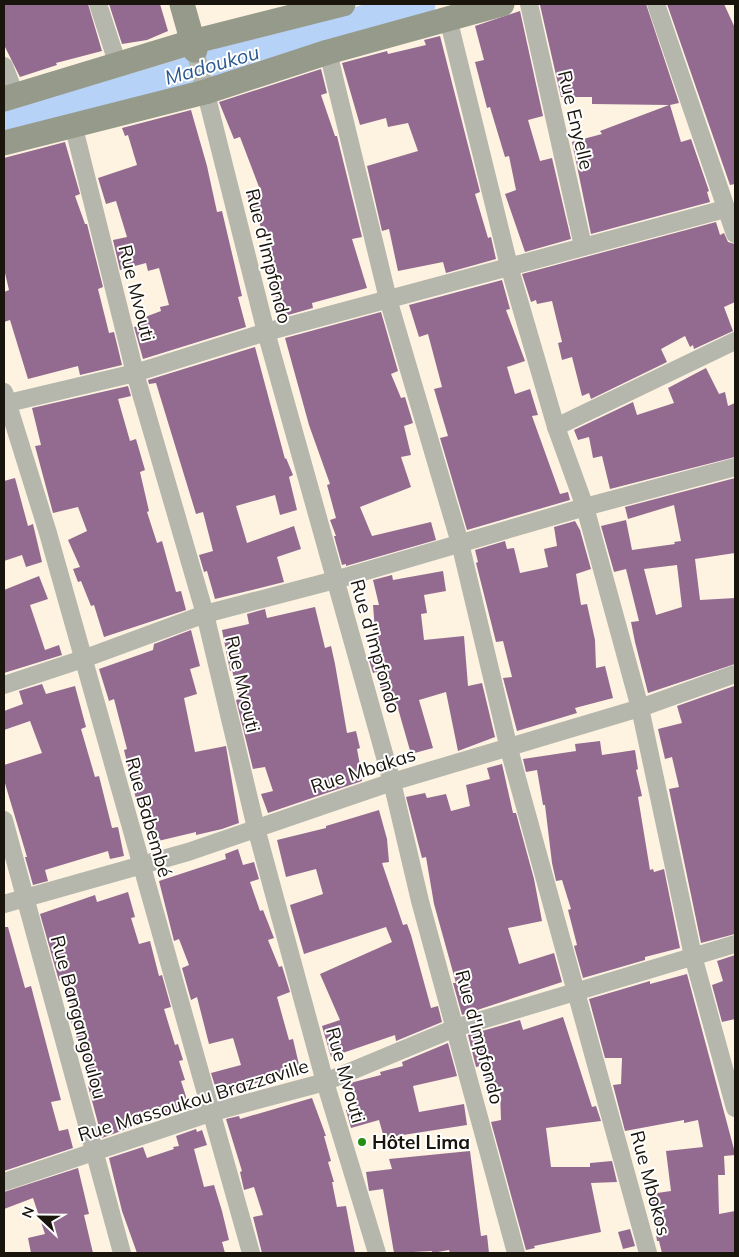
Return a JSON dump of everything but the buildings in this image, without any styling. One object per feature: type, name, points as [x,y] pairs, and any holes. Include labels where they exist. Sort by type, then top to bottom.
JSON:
[{"type":"main road","points":[[182,4],[194,46]]},
{"type":"main road","points":[[10,97],[194,46],[302,9],[343,4]]},
{"type":"main road","points":[[4,143],[502,4]]},
{"type":"street","points":[[98,4],[118,66]]},
{"type":"street","name":"Rue Enyelle","points":[[529,4],[583,246]]},
{"type":"street","points":[[656,4],[735,234]]},
{"type":"street","points":[[448,18],[509,266],[556,427],[585,507],[640,708],[693,956],[735,1108]]},
{"type":"street","name":"Rue d'Impfondo","points":[[194,46],[266,332],[299,443],[335,580],[392,782],[420,901],[516,1253]]},
{"type":"street","name":"Rue Mbokos","points":[[328,52],[388,299],[460,543],[509,749],[648,1253]]},
{"type":"street","points":[[4,66],[10,97]]},
{"type":"street","name":"Rue Mvouti","points":[[73,124],[135,374],[205,614],[256,828],[325,1082],[377,1253]]},
{"type":"street","points":[[4,400],[135,374],[266,332],[726,208]]},
{"type":"street","points":[[556,427],[735,341]]},
{"type":"street","name":"Rue Babembé","points":[[4,400],[48,534],[140,865],[213,1112],[251,1253]]},
{"type":"street","points":[[4,685],[83,659],[205,614],[335,580],[585,507],[735,467]]},
{"type":"street","name":"Rue Mbakas","points":[[4,904],[188,852],[392,782],[509,749],[640,708],[735,674]]},
{"type":"street","name":"Rue Bangangoulou","points":[[4,820],[122,1253]]},
{"type":"street","name":"Rue Massoukou Brazzaville","points":[[4,1182],[213,1112],[325,1082],[456,1028],[576,990],[735,944]]},
{"type":"waterway","name":"Madoukou","points":[[4,127],[420,4]]},
{"type":"place","name":"Hôtel Lima","points":[[362,1142]]}]
